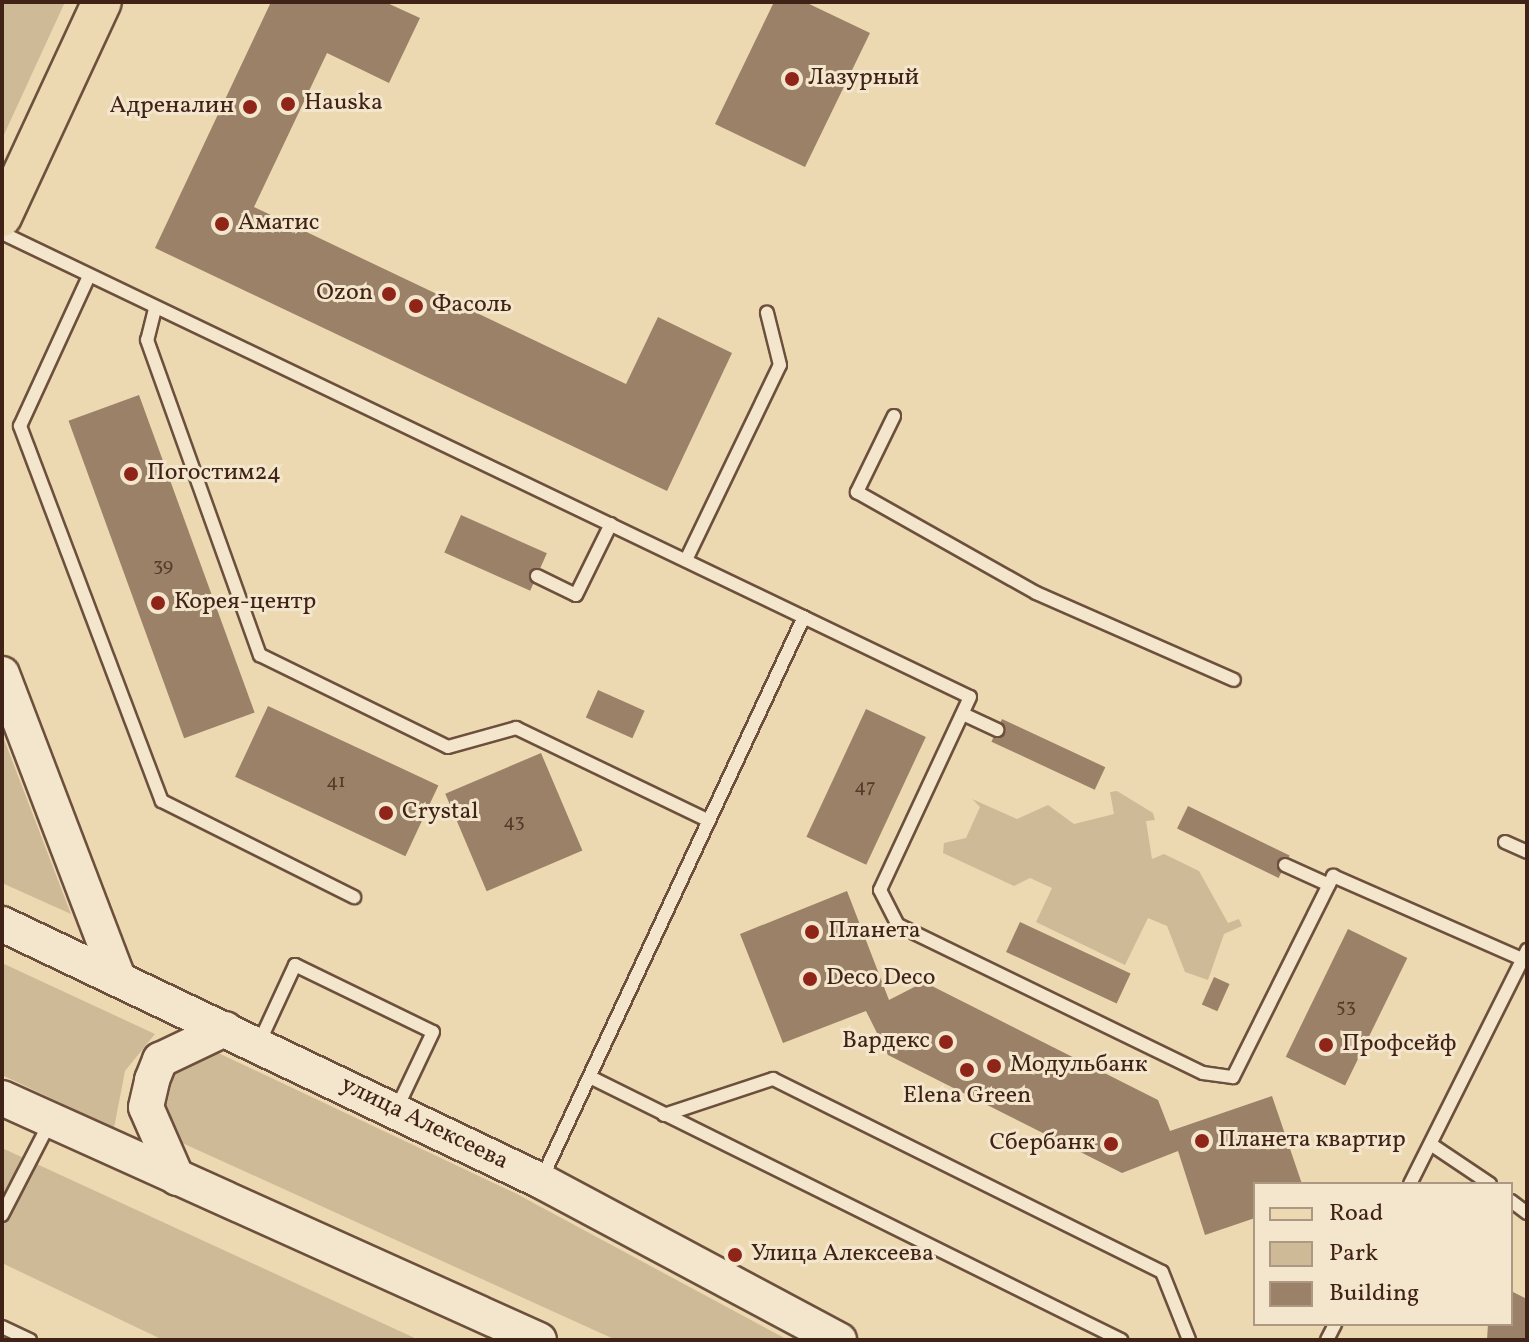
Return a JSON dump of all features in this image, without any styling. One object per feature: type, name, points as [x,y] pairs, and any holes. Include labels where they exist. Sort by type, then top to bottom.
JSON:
[{"type":"main road","points":[[2,217],[102,2]]},
{"type":"street","points":[[2,674],[118,978]]},
{"type":"street","name":"улица Алексеева","points":[[2,924],[259,1043],[541,1181],[839,1340]]},
{"type":"street","points":[[177,1178],[146,1107],[152,1080],[160,1060],[225,1029]]},
{"type":"street","points":[[2,1098],[539,1340]]},
{"type":"lane","points":[[2,233],[970,697],[880,890],[898,925],[1203,1073],[1233,1077],[1333,876],[1526,957],[1411,1182]]},
{"type":"lane","points":[[89,276],[20,426],[162,801],[354,897]]},
{"type":"lane","points":[[155,309],[147,340],[260,655],[448,747],[516,728],[709,821]]},
{"type":"lane","points":[[686,560],[780,365],[767,313]]},
{"type":"lane","points":[[894,416],[857,492],[1036,593],[1234,680]]},
{"type":"lane","points":[[537,576],[576,595],[611,524]]},
{"type":"lane","points":[[541,1181],[804,617]]},
{"type":"lane","points":[[963,714],[997,730]]},
{"type":"lane","points":[[1505,842],[1527,852]]},
{"type":"lane","points":[[1285,865],[1329,885]]},
{"type":"lane","points":[[259,1043],[295,965],[419,1025],[433,1032],[396,1110]]},
{"type":"lane","points":[[590,1077],[1121,1340]]},
{"type":"lane","points":[[664,1115],[773,1079],[1162,1272],[1189,1340]]},
{"type":"lane","points":[[2,1215],[51,1120]]},
{"type":"lane","points":[[1432,1145],[1487,1182]]},
{"type":"lane","points":[[2,1327],[30,1340]]},
{"type":"green space","points":[[2,2],[65,2],[2,139]]},
{"type":"green space","points":[[2,734],[71,914],[2,883]]},
{"type":"green space","points":[[1117,791],[1153,813],[1155,820],[1146,821],[1152,859],[1164,854],[1199,871],[1228,923],[1239,919],[1242,926],[1224,934],[1208,980],[1185,972],[1167,926],[1148,918],[1125,965],[1036,922],[1052,888],[1030,878],[1014,886],[943,853],[944,843],[966,838],[980,807],[972,799],[1017,819],[1048,805],[1074,824],[1114,814],[1110,792]]},
{"type":"green space","points":[[2,963],[155,1034],[125,1071],[114,1128],[2,1075]]},
{"type":"green space","points":[[214,1051],[515,1193],[788,1340],[616,1340],[180,1142],[157,1112],[160,1085],[183,1060]]},
{"type":"green space","points":[[2,1148],[419,1340],[163,1340],[2,1263]]},
{"type":"building","points":[[271,2],[385,2],[420,18],[389,83],[327,53],[254,207],[626,384],[658,317],[732,353],[667,491],[155,248]]},
{"type":"building","name":"Лазурный","points":[[774,2],[805,2],[870,33],[805,167],[715,124]]},
{"type":"building","points":[[139,395],[255,713],[184,738],[69,421]]},
{"type":"building","points":[[461,515],[547,553],[530,591],[444,552]]},
{"type":"building","points":[[598,690],[645,711],[632,738],[586,717]]},
{"type":"building","points":[[268,706],[438,785],[405,856],[235,777]]},
{"type":"building","points":[[866,709],[926,737],[866,865],[806,837]]},
{"type":"building","points":[[1002,719],[1105,767],[1095,790],[991,742]]},
{"type":"building","points":[[541,753],[582,851],[487,891],[445,794]]},
{"type":"building","points":[[1188,806],[1290,856],[1279,878],[1177,828]]},
{"type":"building","points":[[847,891],[889,1000],[924,982],[1158,1100],[1170,1131],[1272,1096],[1301,1182],[1253,1182],[1253,1219],[1205,1235],[1178,1151],[1122,1173],[888,1055],[866,1011],[783,1043],[740,934]]},
{"type":"building","points":[[1020,922],[1131,974],[1117,1003],[1006,952]]},
{"type":"building","points":[[1348,929],[1407,958],[1345,1086],[1286,1057]]},
{"type":"building","points":[[1214,977],[1230,984],[1217,1011],[1202,1004]]},
{"type":"building","points":[[1513,1292],[1527,1299],[1527,1340],[1487,1340],[1488,1326],[1513,1326]]},
{"type":"place","name":"Лазурный","points":[[792,79]]},
{"type":"place","name":"Hauska","points":[[288,104]]},
{"type":"place","name":"Адреналин","points":[[250,107]]},
{"type":"place","name":"Аматис","points":[[222,224]]},
{"type":"place","name":"Ozon","points":[[389,294]]},
{"type":"place","name":"Фасоль","points":[[416,306]]},
{"type":"place","name":"Погостим24","points":[[131,474]]},
{"type":"place","name":"Корея-центр","points":[[158,603]]},
{"type":"place","name":"Crystal","points":[[386,813]]},
{"type":"place","name":"Планета","points":[[812,932]]},
{"type":"place","name":"Deco Deco","points":[[810,979]]},
{"type":"place","name":"Вардекс","points":[[946,1042]]},
{"type":"place","name":"Профсейф","points":[[1326,1045]]},
{"type":"place","name":"Модульбанк","points":[[994,1066]]},
{"type":"place","name":"Elena Green","points":[[967,1070]]},
{"type":"place","name":"Планета квартир","points":[[1202,1141]]},
{"type":"place","name":"Сбербанк","points":[[1111,1144]]},
{"type":"place","name":"Улица Алексеева","points":[[735,1255]]}]
